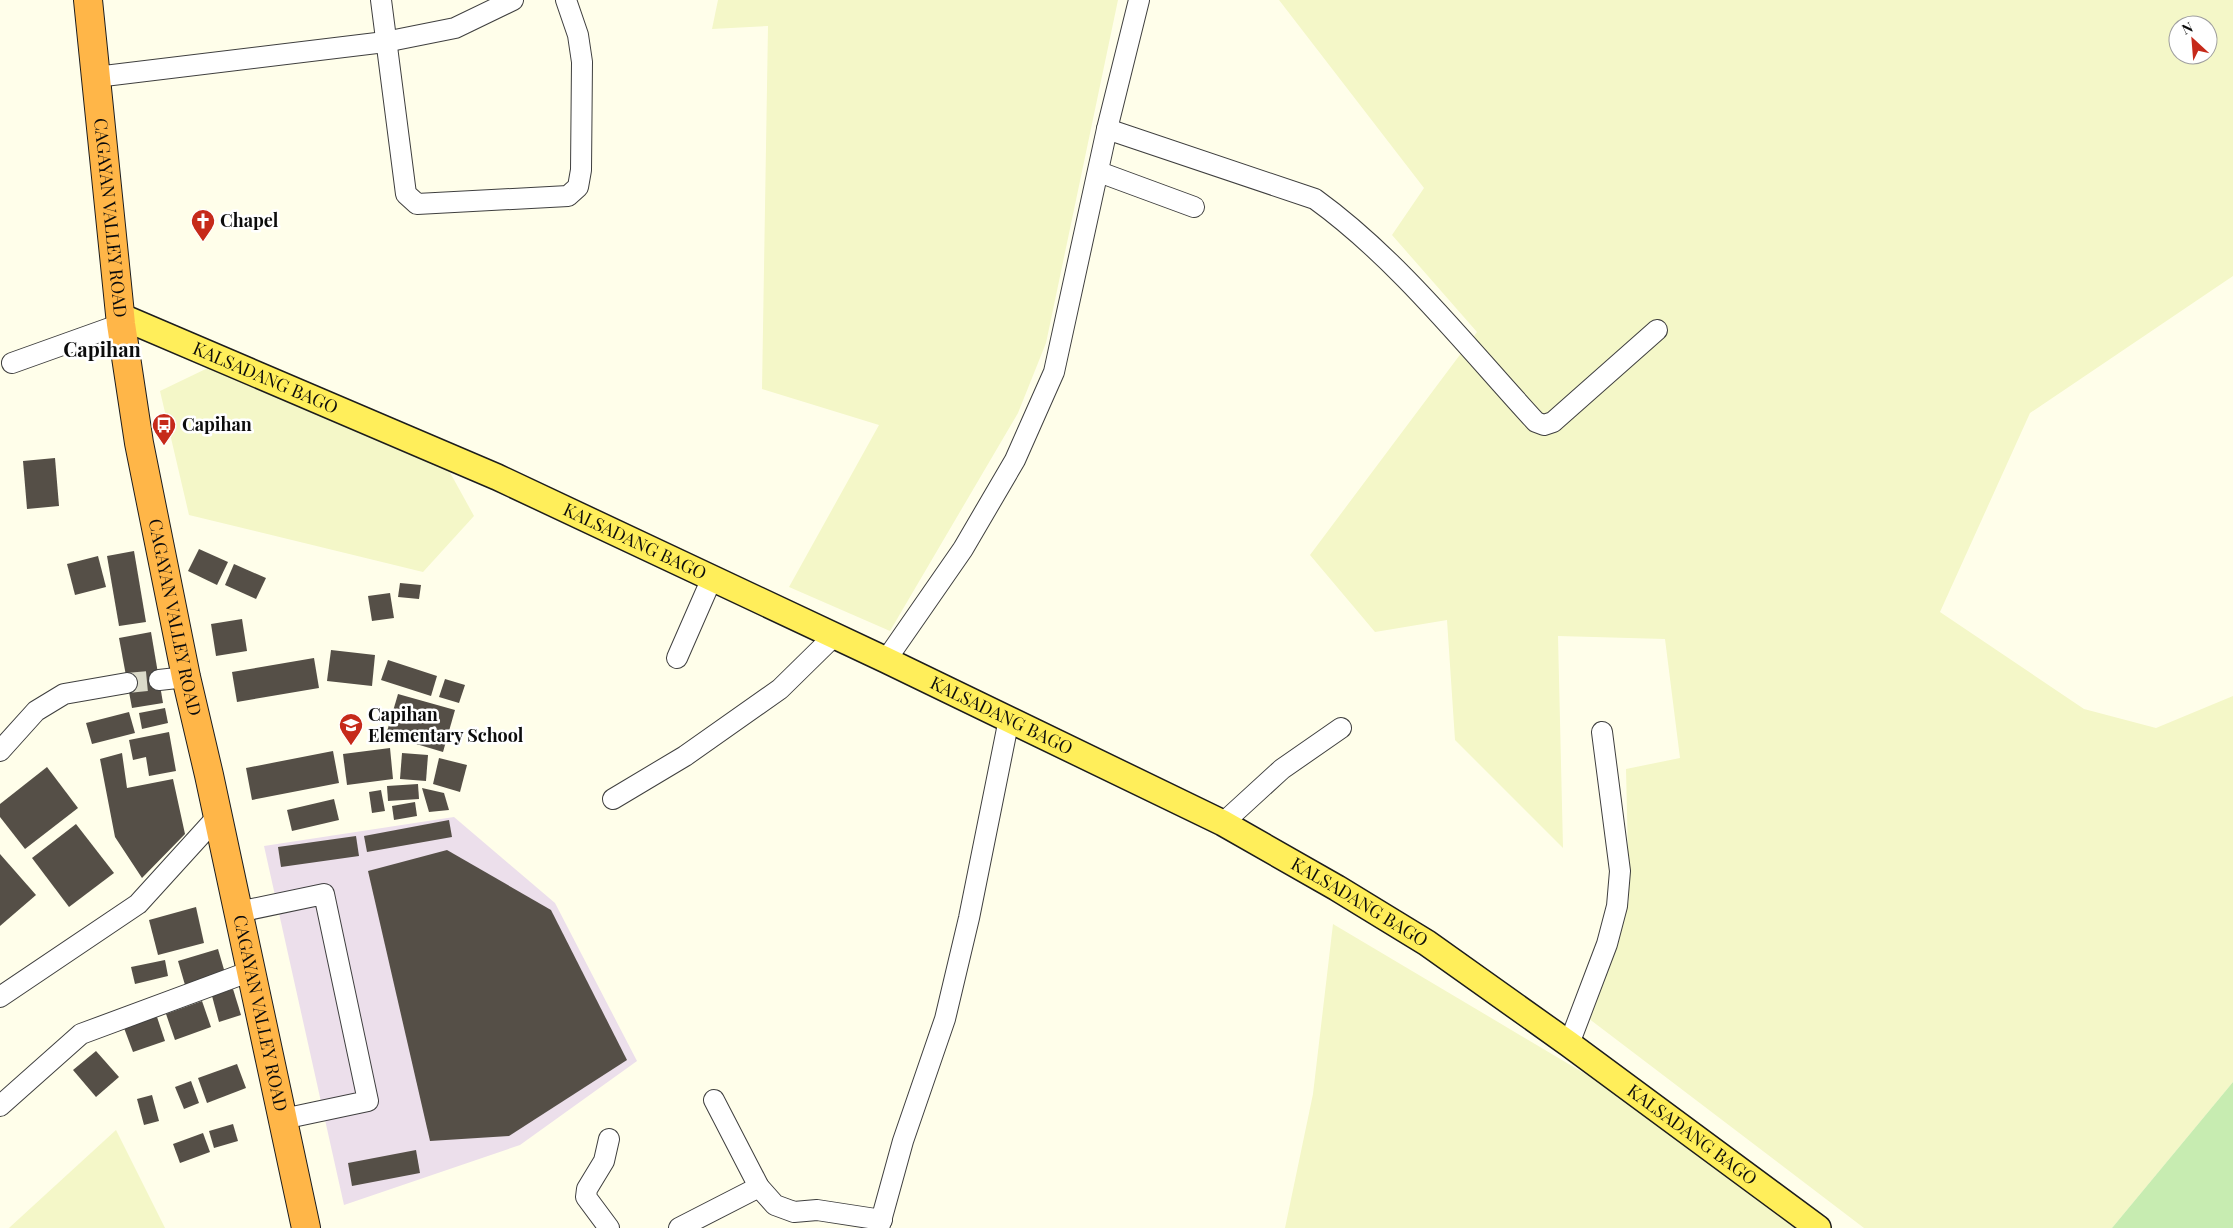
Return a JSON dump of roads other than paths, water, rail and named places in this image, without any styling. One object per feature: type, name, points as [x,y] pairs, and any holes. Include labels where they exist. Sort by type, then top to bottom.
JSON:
[{"type":"highway","name":"CAGAYAN VALLEY ROAD","points":[[88,0],[120,320],[139,443],[186,677],[218,816],[306,1228]]},
{"type":"main road","name":"KALSADANG BAGO","points":[[120,320],[498,477],[835,635],[1223,823],[1337,888],[1427,943],[1569,1044],[1818,1228]]},
{"type":"street","points":[[381,0],[406,194],[417,204],[568,196],[578,187],[581,170],[582,62],[578,35],[566,0]]},
{"type":"street","points":[[96,77],[385,42],[455,28],[513,0]]},
{"type":"street","points":[[886,660],[968,541],[1015,460],[1054,372],[1108,129],[1140,0]]},
{"type":"street","points":[[1108,129],[1315,199],[1340,217],[1406,280],[1536,422],[1544,425],[1554,422],[1657,330]]},
{"type":"street","points":[[1099,172],[1194,207]]},
{"type":"street","points":[[12,363],[120,320]]},
{"type":"street","points":[[677,658],[712,578]]},
{"type":"street","points":[[613,800],[685,756],[780,689],[835,635]]},
{"type":"street","points":[[159,680],[186,677]]},
{"type":"street","points":[[0,751],[36,711],[64,694],[128,683]]},
{"type":"street","points":[[714,1100],[759,1187],[774,1205],[794,1212],[817,1210],[881,1224],[903,1141],[944,1019],[969,918],[1009,719]]},
{"type":"street","points":[[1223,823],[1282,769],[1340,728]]},
{"type":"street","points":[[1569,1044],[1607,944],[1617,906],[1620,871],[1602,732]]},
{"type":"street","points":[[0,997],[138,904],[218,816]]},
{"type":"street","points":[[238,912],[324,894],[368,1100],[283,1119]]},
{"type":"street","points":[[0,1106],[82,1034],[251,971]]},
{"type":"street","points":[[609,1139],[604,1161],[587,1189],[586,1197],[609,1228]]},
{"type":"street","points":[[679,1228],[759,1187]]},
{"type":"tunnel","points":[[127,683],[159,680]]},
{"type":"place","name":"Chapel","points":[[203,242]]},
{"type":"place","name":"Capihan","points":[[164,446]]},
{"type":"place","name":"Capihan Elementary School","points":[[351,746]]},
{"type":"district","name":"Capihan","points":[[102,350]]}]
